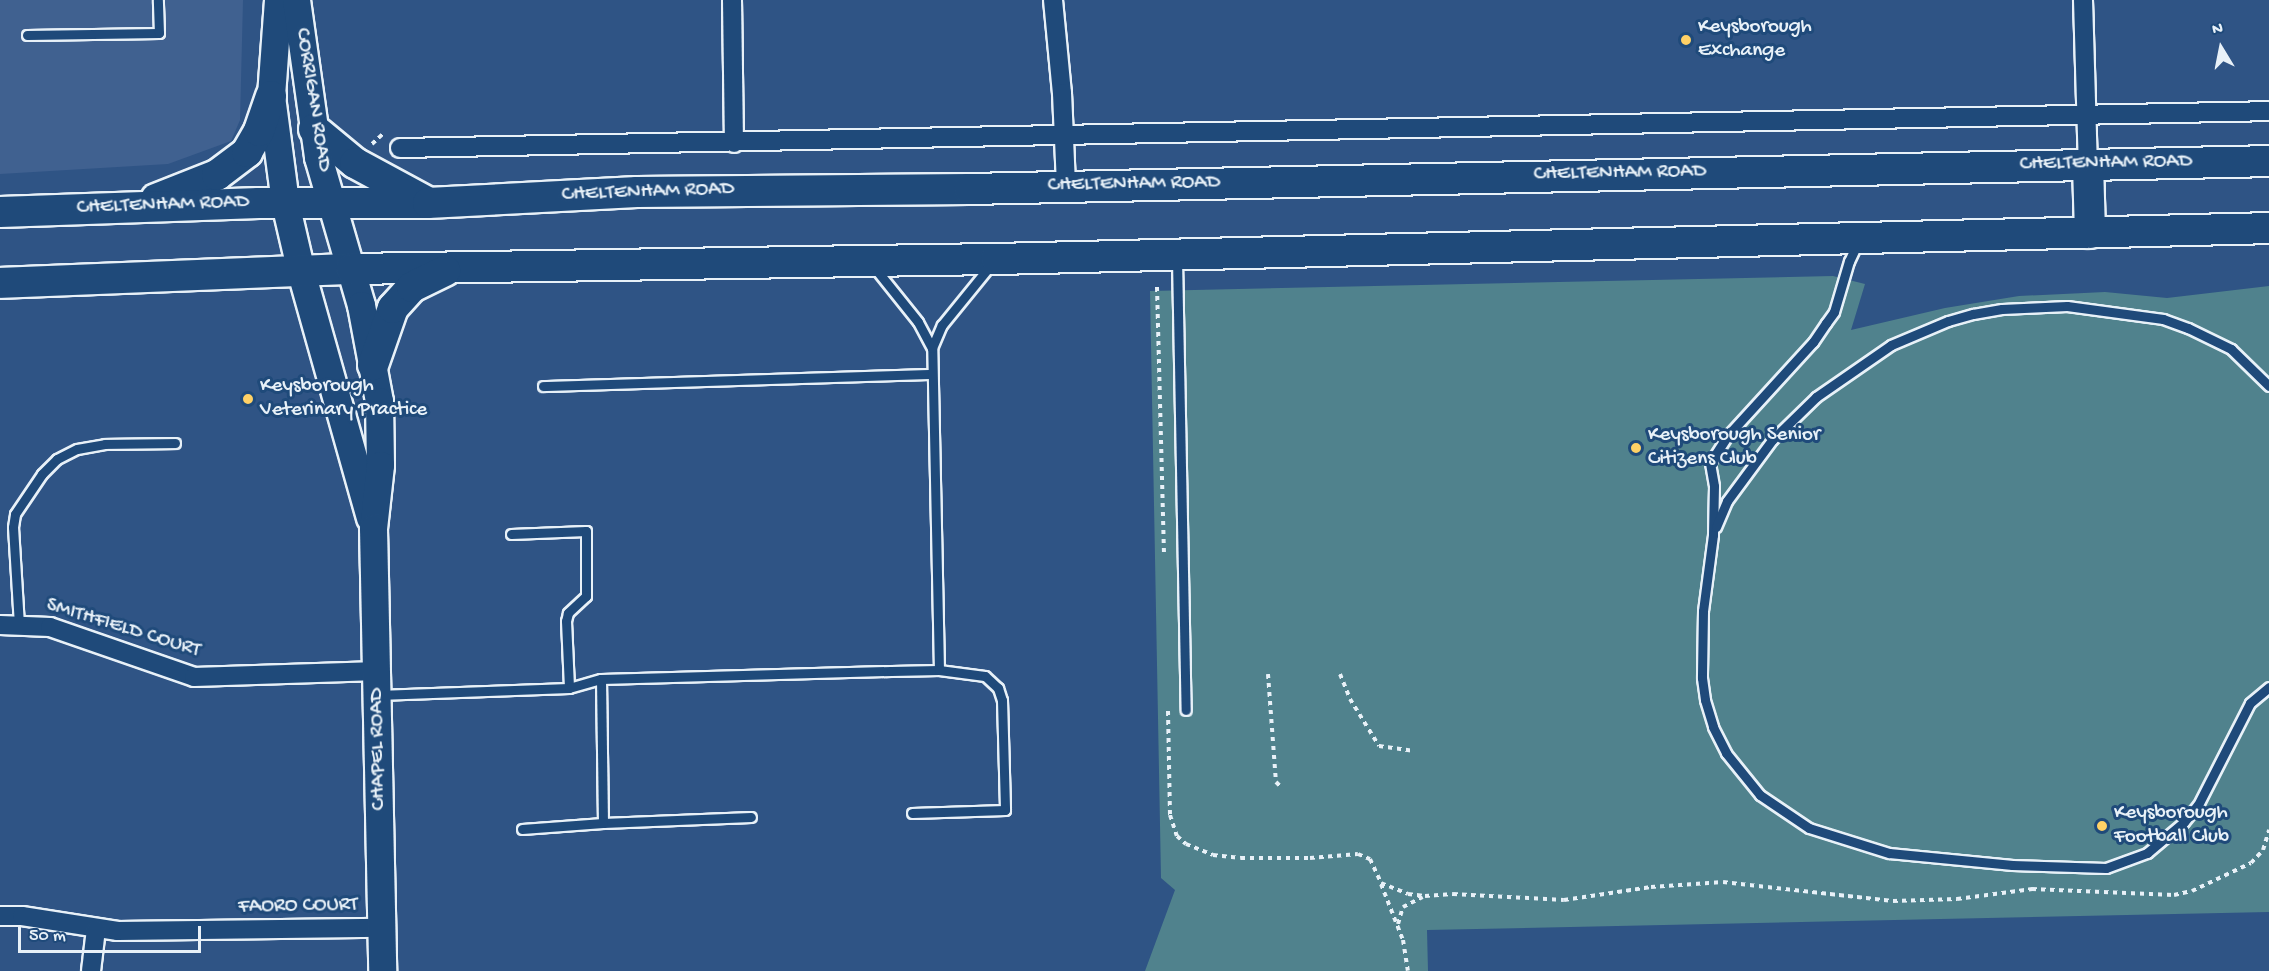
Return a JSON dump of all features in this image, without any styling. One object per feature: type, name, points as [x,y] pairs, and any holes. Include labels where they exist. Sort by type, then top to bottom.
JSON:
[{"type":"main road","name":"CORRIGAN ROAD","points":[[278,0],[271,96],[285,203]]},
{"type":"main road","name":"CORRIGAN ROAD","points":[[296,0],[318,157],[351,269]]},
{"type":"main road","points":[[134,207],[217,175],[247,152],[259,130],[271,96]]},
{"type":"main road","points":[[314,129],[355,162],[428,203]]},
{"type":"main road","name":"CHELTENHAM ROAD","points":[[0,212],[285,203],[428,203],[637,192],[1066,186],[2269,161]]},
{"type":"main road","points":[[2088,165],[2090,233]]},
{"type":"main road","name":"CHAPEL ROAD","points":[[285,203],[301,272],[373,528]]},
{"type":"main road","points":[[0,282],[351,269],[996,259],[2269,228]]},
{"type":"main road","points":[[373,365],[393,308],[412,287],[450,268]]},
{"type":"main road","name":"CHAPEL ROAD","points":[[351,269],[373,365],[382,435],[373,528],[378,683],[382,971]]},
{"type":"street","points":[[732,0],[735,143]]},
{"type":"street","points":[[1053,0],[1066,186]]},
{"type":"street","points":[[2083,0],[2088,165]]},
{"type":"street","points":[[400,148],[2269,111]]},
{"type":"street","name":"SMITHFIELD COURT","points":[[0,625],[36,624],[73,633],[194,677],[378,683]]},
{"type":"street","name":"FAORO COURT","points":[[0,916],[55,920],[96,929],[158,931],[382,928]]},
{"type":"street","points":[[92,971],[96,929]]},
{"type":"lane","points":[[27,35],[159,33],[158,0]]},
{"type":"lane","points":[[1860,238],[1849,261],[1834,312],[1813,342],[1728,435],[1710,463],[1714,486],[1713,535],[1705,583],[1702,678],[1713,727],[1726,753],[1760,795],[1781,812],[1809,828],[1879,851],[1924,858],[2086,869],[2106,868],[2127,862],[2166,840],[2184,822],[2198,805],[2250,703],[2269,687]]},
{"type":"lane","points":[[1177,253],[1186,710]]},
{"type":"lane","points":[[939,670],[932,348],[942,325],[996,259]]},
{"type":"lane","points":[[870,261],[892,292],[918,322],[932,348]]},
{"type":"lane","points":[[1713,535],[1727,501],[1749,470],[1772,441],[1816,397],[1891,345],[1929,328],[1973,314],[2002,309],[2067,306],[2163,319],[2188,328],[2231,349],[2269,386]]},
{"type":"lane","points":[[543,386],[932,374]]},
{"type":"lane","points":[[18,625],[13,527],[15,514],[42,474],[57,459],[77,449],[105,444],[175,443]]},
{"type":"lane","points":[[511,534],[586,531],[586,596],[568,613],[566,621],[569,688]]},
{"type":"lane","points":[[378,683],[569,688],[601,680],[939,670],[985,676],[992,680],[1001,694],[1005,810],[912,813]]},
{"type":"lane","points":[[601,680],[603,823]]},
{"type":"lane","points":[[522,829],[751,817]]},
{"type":"path","points":[[1157,287],[1164,562]]},
{"type":"path","points":[[1268,674],[1276,782],[1282,788]]},
{"type":"path","points":[[1340,674],[1350,699],[1379,746],[1413,751]]},
{"type":"path","points":[[1167,705],[1170,815],[1177,836],[1186,844],[1213,855],[1241,858],[1310,858],[1358,854],[1370,859],[1398,925],[1408,971]]},
{"type":"path","points":[[1381,883],[1408,894],[1425,896],[1453,894],[1564,900],[1651,887],[1723,882],[1893,901],[1957,899],[2032,890],[2174,895],[2192,891],[2251,863],[2263,850],[2269,830]]},
{"type":"path","points":[[1398,925],[1403,907],[1425,896]]},
{"type":"shaded area","points":[[0,0],[243,0],[240,120],[231,141],[168,164],[0,174]]},
{"type":"green space","points":[[1833,276],[1865,284],[1851,330],[1945,308],[2019,296],[2105,292],[2167,298],[2269,286],[2269,912],[1427,930],[1428,971],[1145,971],[1175,890],[1161,878],[1150,291]]},
{"type":"place","name":"Keysborough Exchange","points":[[1686,40]]},
{"type":"place","name":"Keysborough Veterinary Practice","points":[[248,399]]},
{"type":"place","name":"Keysborough Senior Citizens Club","points":[[1636,448]]},
{"type":"place","name":"Keysborough Football Club","points":[[2102,826]]}]
